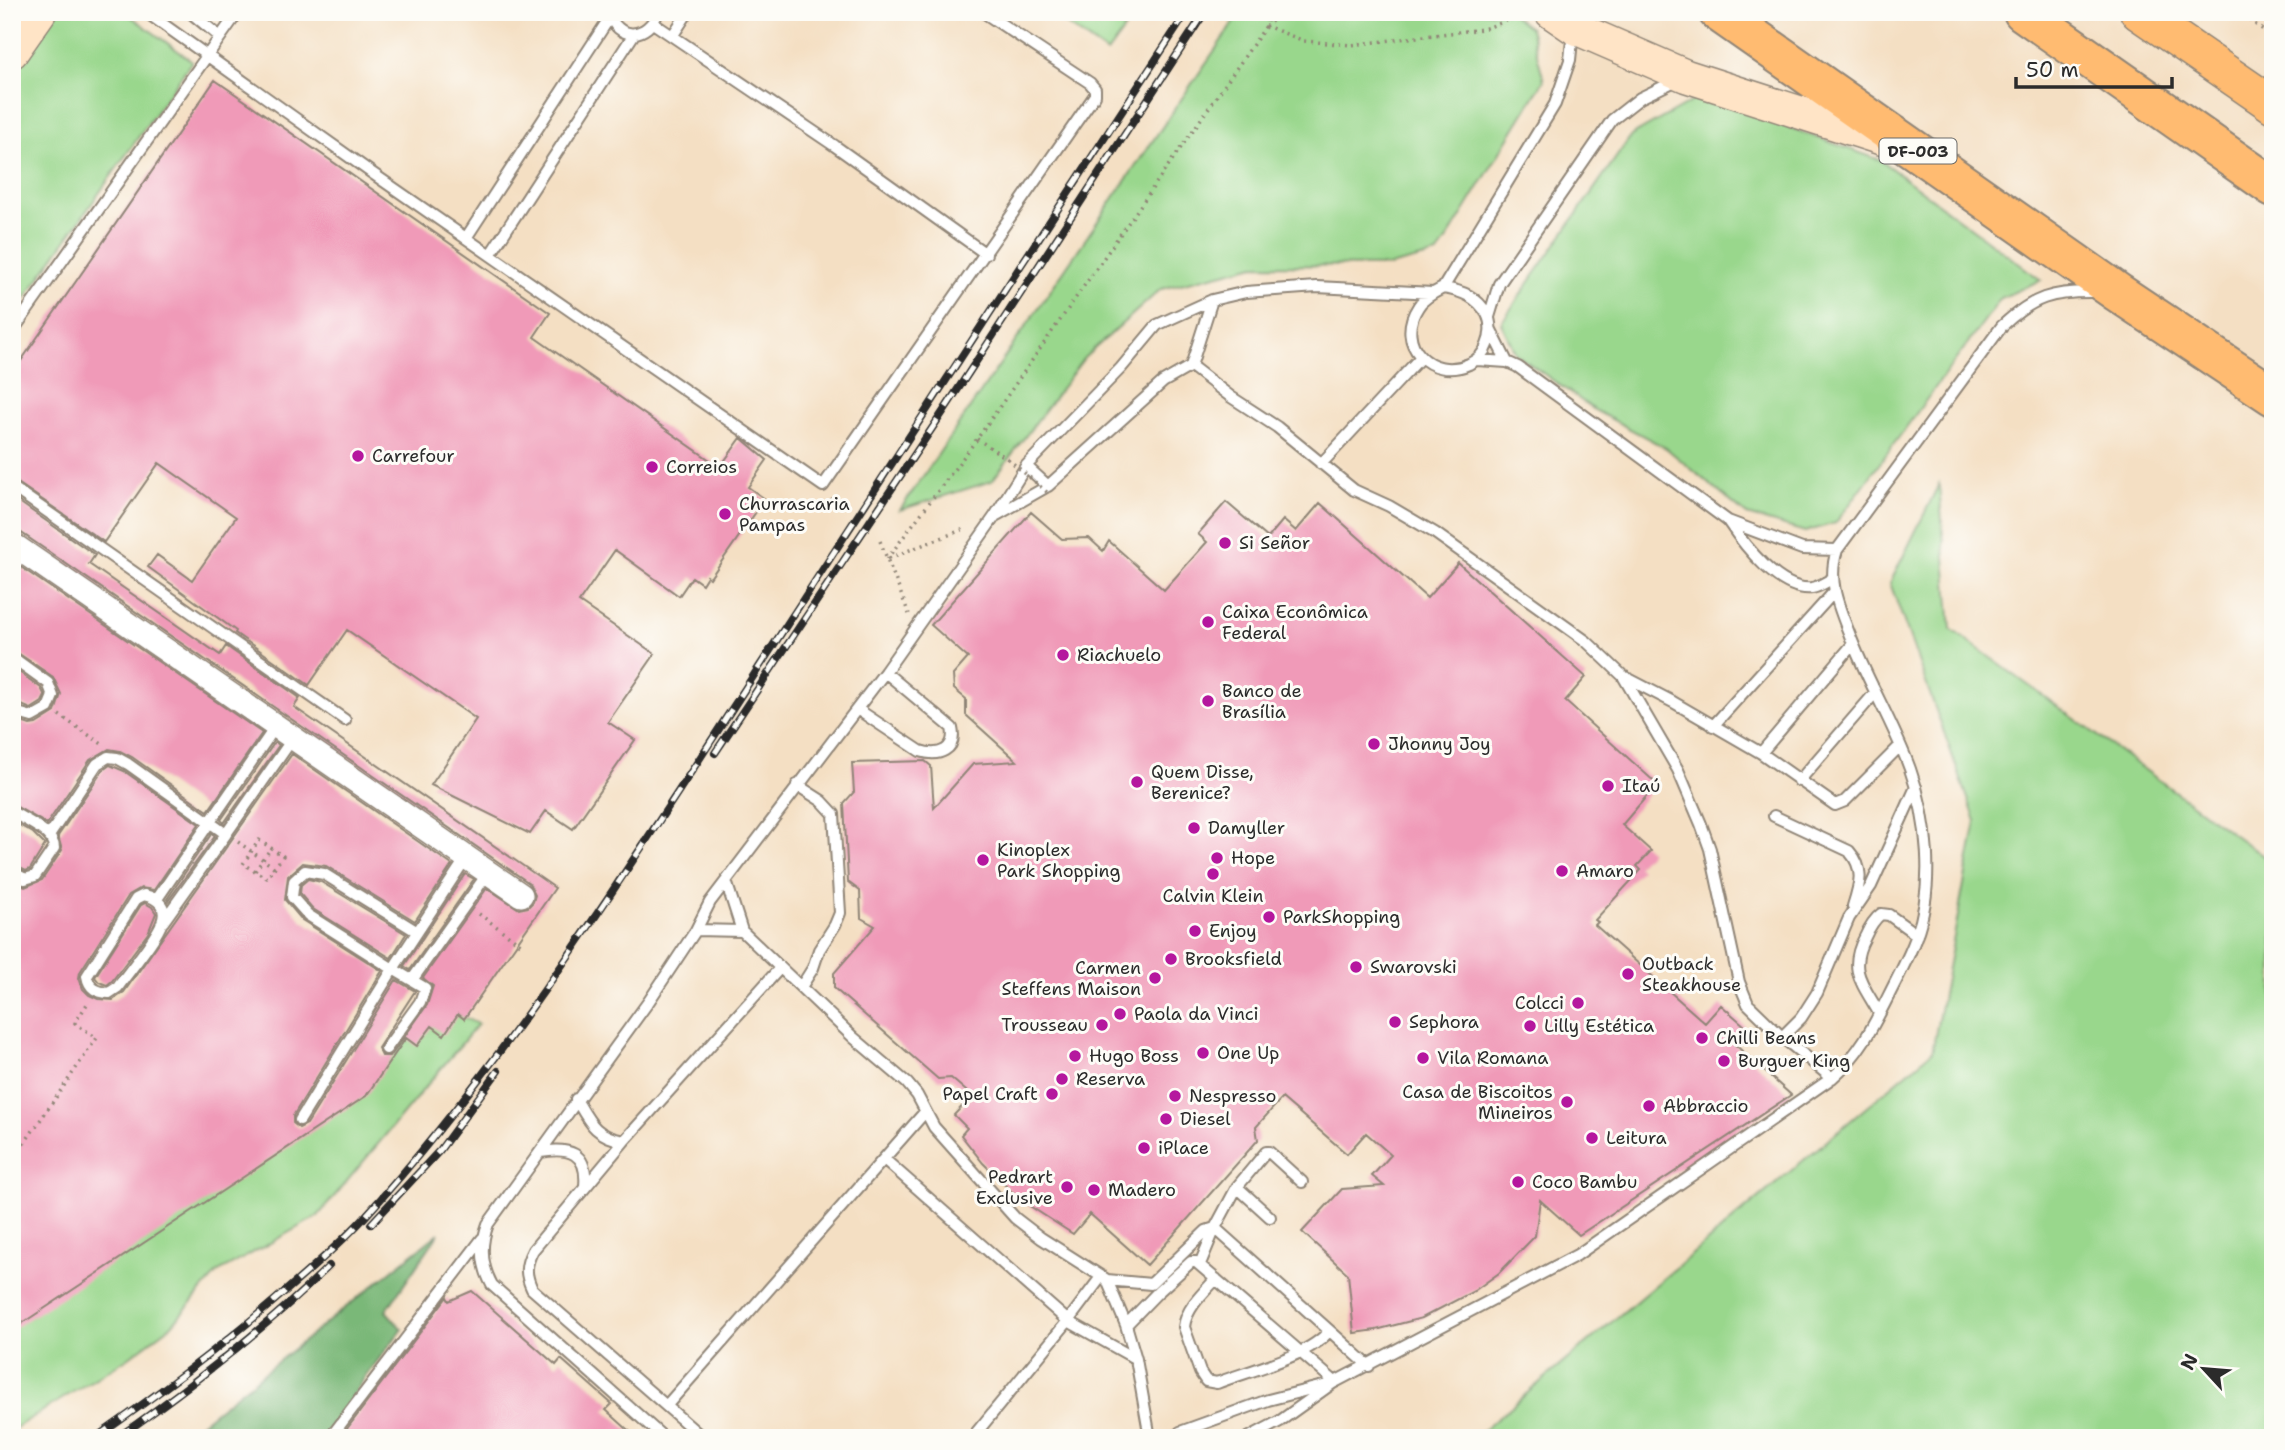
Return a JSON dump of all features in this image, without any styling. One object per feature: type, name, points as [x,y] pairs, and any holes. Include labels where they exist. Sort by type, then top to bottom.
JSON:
[{"type":"highway","name":"DF-003","points":[[1718,12],[2117,292],[2273,396]]},
{"type":"highway","points":[[2023,12],[2273,187]]},
{"type":"main road","points":[[2138,12],[2273,105]]},
{"type":"street","points":[[12,52],[40,12]]},
{"type":"street","points":[[1562,20],[1686,76],[1915,149]]},
{"type":"street","points":[[13,548],[522,895]]},
{"type":"lane","points":[[146,12],[206,57],[823,486],[1095,95],[1095,89],[1090,83],[984,12]]},
{"type":"lane","points":[[190,12],[220,37]]},
{"type":"lane","points":[[12,332],[238,12]]},
{"type":"lane","points":[[673,35],[688,12]]},
{"type":"lane","points":[[466,238],[610,15],[616,26],[624,32],[634,33],[645,30],[656,18],[673,35],[986,254]]},
{"type":"lane","points":[[1507,362],[1477,360],[1456,369],[1437,368],[1421,357],[1410,336],[1411,322],[1419,305],[1438,290],[1555,104],[1570,60],[1562,20]]},
{"type":"lane","points":[[490,255],[634,33]]},
{"type":"lane","points":[[1686,76],[1640,98],[1612,120],[1499,284],[1489,317],[1491,330],[1507,362],[1589,417],[1728,521],[1802,549],[1837,550]]},
{"type":"lane","points":[[330,1438],[482,1239],[488,1224],[649,1001],[696,930],[705,909],[885,672],[995,516],[1026,466],[1121,369],[1157,326],[1212,300],[1246,292],[1317,288],[1438,290],[1476,298],[1489,317]]},
{"type":"lane","points":[[1248,1438],[1280,1422],[1334,1383],[1577,1255],[1832,1078],[1850,1062],[1871,1033],[1917,936],[1927,856],[1924,820],[1916,787],[1853,644],[1834,592],[1832,579],[1837,550],[2002,327],[2020,310],[2052,294],[2067,291],[2117,292]]},
{"type":"lane","points":[[995,516],[1048,490],[1163,382],[1191,366],[1212,300]]},
{"type":"lane","points":[[1477,360],[1487,347],[1491,330]]},
{"type":"lane","points":[[1321,464],[1421,357]]},
{"type":"lane","points":[[1191,366],[1277,428],[1354,490],[1389,506],[1435,533],[1586,641],[1623,677],[1678,771],[1710,849],[1739,982],[1748,1004],[1782,1037],[1832,1078]]},
{"type":"lane","points":[[1026,466],[1048,490]]},
{"type":"lane","points":[[12,487],[345,720]]},
{"type":"lane","points":[[1728,521],[1743,543],[1782,580],[1799,587],[1814,588],[1832,579]]},
{"type":"lane","points":[[1713,726],[1834,592]]},
{"type":"lane","points":[[1760,753],[1853,644]]},
{"type":"lane","points":[[12,657],[48,683],[53,696],[48,708],[32,717],[12,709]]},
{"type":"lane","points":[[857,709],[920,751],[942,753],[949,748],[954,735],[952,728],[885,672]]},
{"type":"lane","points":[[1623,677],[1673,702],[1760,753],[1832,804],[1839,805],[1900,746]]},
{"type":"lane","points":[[1799,781],[1875,693]]},
{"type":"lane","points":[[158,899],[209,822],[285,732]]},
{"type":"lane","points":[[163,922],[163,905],[158,899],[144,895],[136,899],[87,976],[92,988],[109,993],[118,987],[226,834],[285,732]]},
{"type":"lane","points":[[49,836],[97,764],[108,757],[117,758],[226,834]]},
{"type":"lane","points":[[797,785],[822,801],[834,814],[840,914],[801,987]]},
{"type":"lane","points":[[1849,918],[1871,886],[1916,787]]},
{"type":"lane","points":[[12,812],[49,836],[54,848],[36,876],[25,879],[12,872]]},
{"type":"lane","points":[[1774,816],[1849,851],[1861,870],[1860,883],[1849,918],[1817,993],[1801,1018],[1782,1037]]},
{"type":"lane","points":[[300,1120],[416,931],[466,858]]},
{"type":"lane","points":[[386,1049],[424,995],[425,988],[308,915],[292,897],[294,881],[305,871],[324,874],[416,931]]},
{"type":"lane","points":[[412,981],[488,873]]},
{"type":"lane","points":[[726,881],[742,931],[854,1038],[908,1083],[934,1127],[1014,1218],[1104,1279],[1154,1288],[1191,1262],[1200,1264],[1334,1383]]},
{"type":"lane","points":[[1880,1013],[1858,972],[1857,952],[1872,922],[1881,914],[1889,915],[1917,936]]},
{"type":"lane","points":[[696,930],[742,931]]},
{"type":"lane","points":[[703,1438],[532,1289],[526,1275],[526,1262],[585,1186],[780,968]]},
{"type":"lane","points":[[576,1099],[591,1125],[601,1135],[624,1141]]},
{"type":"lane","points":[[667,1405],[925,1112]]},
{"type":"lane","points":[[540,1152],[567,1150],[577,1156],[584,1165],[585,1186]]},
{"type":"lane","points":[[1200,1264],[1237,1187],[1266,1152],[1302,1182]]},
{"type":"lane","points":[[884,1159],[1068,1321],[1136,1359]]},
{"type":"lane","points":[[1237,1187],[1270,1217]]},
{"type":"lane","points":[[1215,1228],[1369,1366]]},
{"type":"lane","points":[[1126,1325],[1154,1288],[1206,1231],[1215,1228]]},
{"type":"lane","points":[[482,1239],[484,1270],[492,1285],[664,1438]]},
{"type":"lane","points":[[972,1438],[1104,1279]]},
{"type":"lane","points":[[1104,1279],[1126,1325],[1136,1359],[1150,1438]]},
{"type":"lane","points":[[1216,1279],[1193,1305],[1184,1326],[1202,1378],[1211,1383],[1300,1352],[1322,1339],[1329,1331]]},
{"type":"lane","points":[[1180,1432],[1268,1400],[1334,1383]]},
{"type":"path","points":[[1266,26],[1269,12]]},
{"type":"path","points":[[887,559],[977,439],[1266,26],[1283,12]]},
{"type":"path","points":[[1266,26],[1304,41],[1351,45],[1483,29],[1525,16],[1529,12]]},
{"type":"path","points":[[2238,12],[2273,37]]},
{"type":"path","points":[[977,439],[1009,459],[1048,490]]},
{"type":"path","points":[[887,559],[995,516]]},
{"type":"path","points":[[880,541],[915,630]]},
{"type":"path","points":[[48,708],[100,742],[117,758]]},
{"type":"path","points":[[226,834],[294,881]]},
{"type":"path","points":[[259,840],[283,856],[267,878],[243,864],[251,852],[259,840]]},
{"type":"path","points":[[255,872],[271,848]]},
{"type":"path","points":[[466,904],[523,945]]},
{"type":"path","points":[[12,1161],[97,1038],[75,1023],[96,991]]},
{"type":"green space","points":[[51,12],[125,12],[192,61],[12,317],[12,68]]},
{"type":"green space","points":[[1049,12],[1137,12],[1107,53]]},
{"type":"green space","points":[[1241,12],[1509,12],[1530,28],[1544,80],[1438,254],[1390,266],[1255,265],[1161,289],[1084,358],[992,481],[900,510]]},
{"type":"green space","points":[[1701,96],[1880,160],[2041,280],[2001,298],[1836,523],[1805,532],[1747,515],[1666,448],[1596,411],[1516,354],[1501,323],[1631,136]]},
{"type":"green space","points":[[1939,484],[1951,629],[2273,863],[2273,1438],[1474,1438],[1932,1052],[1976,821],[1890,583]]},
{"type":"green space","points":[[457,1014],[478,1024],[318,1216],[217,1273],[171,1326],[128,1358],[12,1430],[12,1326],[367,1091],[406,1034],[418,1040],[432,1020]]},
{"type":"green space","points":[[439,1233],[386,1311],[402,1329],[365,1377],[327,1438],[182,1438]]},
{"type":"building","name":"Carrefour","points":[[215,80],[550,313],[534,337],[720,467],[741,438],[767,460],[748,487],[765,499],[710,578],[707,576],[702,584],[692,577],[679,596],[615,550],[579,602],[655,654],[608,722],[635,740],[573,829],[546,811],[530,834],[431,785],[476,719],[347,630],[309,685],[148,567],[157,555],[192,580],[236,517],[159,463],[104,542],[12,479],[12,374]]},
{"type":"building","points":[[12,497],[95,555],[89,564],[220,655],[226,646],[300,698],[294,707],[555,888],[464,1019],[458,1014],[444,1035],[432,1026],[417,1046],[406,1038],[366,1096],[12,1330],[12,881],[25,887],[42,880],[62,850],[58,836],[103,770],[110,765],[124,771],[199,824],[154,890],[141,888],[129,895],[80,972],[83,989],[98,999],[113,1000],[124,992],[292,754],[452,865],[415,921],[326,866],[303,863],[288,876],[285,900],[302,920],[382,971],[293,1116],[293,1123],[299,1128],[307,1124],[396,980],[415,991],[378,1048],[382,1056],[392,1054],[427,1005],[433,986],[423,978],[487,888],[519,909],[528,907],[535,895],[529,883],[20,532],[12,530]]},
{"type":"building","name":"ParkShopping","points":[[1226,502],[1268,538],[1283,520],[1296,531],[1320,503],[1427,598],[1458,563],[1586,677],[1565,701],[1657,784],[1622,825],[1651,851],[1637,866],[1641,870],[1595,920],[1598,922],[1595,925],[1705,1023],[1721,1005],[1745,1026],[1731,1041],[1791,1095],[1579,1235],[1540,1200],[1535,1236],[1499,1273],[1474,1291],[1422,1318],[1376,1330],[1354,1333],[1348,1274],[1302,1232],[1342,1189],[1384,1186],[1372,1176],[1391,1155],[1366,1133],[1347,1154],[1282,1098],[1256,1127],[1258,1140],[1147,1265],[1090,1214],[1073,1234],[1019,1199],[983,1163],[961,1135],[967,1128],[954,1115],[972,1096],[951,1078],[938,1079],[834,988],[834,973],[875,926],[861,918],[860,891],[848,882],[844,803],[854,792],[852,763],[925,761],[931,766],[934,808],[973,764],[1017,761],[966,715],[966,699],[954,689],[953,675],[968,658],[931,625],[1031,512],[1062,539],[1089,538],[1103,551],[1109,541],[1164,590],[1207,542],[1198,534]]},
{"type":"building","points":[[12,561],[262,733],[208,811],[132,757],[109,749],[90,760],[47,824],[12,804],[12,719],[30,725],[36,724],[55,712],[61,694],[53,677],[12,649]]},
{"type":"building","points":[[12,667],[41,688],[45,696],[42,702],[31,709],[12,701]]},
{"type":"building","points":[[275,742],[279,745],[224,823],[221,820]]},
{"type":"building","points":[[12,821],[33,833],[45,845],[26,871],[12,864]]},
{"type":"building","points":[[212,833],[215,836],[168,901],[167,899]]},
{"type":"building","points":[[465,874],[474,879],[410,970],[404,966]]},
{"type":"building","points":[[308,879],[321,882],[406,934],[391,958],[313,909],[300,894],[301,885]]},
{"type":"building","points":[[145,903],[156,913],[148,933],[112,981],[107,985],[99,982],[95,977],[141,905]]},
{"type":"building","points":[[472,1291],[556,1365],[561,1359],[612,1404],[606,1410],[637,1438],[340,1438],[447,1297],[449,1301]]},
{"type":"railway","points":[[95,1438],[209,1354],[331,1251],[362,1220],[474,1086],[577,944],[626,871],[1187,12]]},
{"type":"railway","points":[[715,753],[1205,12]]},
{"type":"railway","points":[[371,1224],[440,1150],[498,1071]]},
{"type":"railway","points":[[117,1438],[227,1356],[329,1266]]},
{"type":"place","name":"Carrefour","points":[[358,456]]},
{"type":"place","name":"Correios","points":[[652,467]]},
{"type":"place","name":"Churrascaria Pampas","points":[[725,514]]},
{"type":"place","name":"Si Señor","points":[[1225,543]]},
{"type":"place","name":"Caixa Econômica Federal","points":[[1208,622]]},
{"type":"place","name":"Riachuelo","points":[[1063,655]]},
{"type":"place","name":"Banco de Brasília","points":[[1208,701]]},
{"type":"place","name":"Jhonny Joy","points":[[1374,744]]},
{"type":"place","name":"Quem Disse, Berenice?","points":[[1137,782]]},
{"type":"place","name":"Itaú","points":[[1608,786]]},
{"type":"place","name":"Damyller","points":[[1194,828]]},
{"type":"place","name":"Hope","points":[[1217,858]]},
{"type":"place","name":"Kinoplex Park Shopping","points":[[983,860]]},
{"type":"place","name":"Amaro","points":[[1562,871]]},
{"type":"place","name":"Calvin Klein","points":[[1213,874]]},
{"type":"place","name":"ParkShopping","points":[[1269,917]]},
{"type":"place","name":"Enjoy","points":[[1195,931]]},
{"type":"place","name":"Brooksfield","points":[[1171,959]]},
{"type":"place","name":"Swarovski","points":[[1356,967]]},
{"type":"place","name":"Outback Steakhouse","points":[[1628,974]]},
{"type":"place","name":"Carmen Steffens Maison","points":[[1155,978]]},
{"type":"place","name":"Colcci","points":[[1578,1003]]},
{"type":"place","name":"Paola da Vinci","points":[[1120,1014]]},
{"type":"place","name":"Sephora","points":[[1395,1022]]},
{"type":"place","name":"Trousseau","points":[[1102,1025]]},
{"type":"place","name":"Lilly Estética","points":[[1530,1026]]},
{"type":"place","name":"Chilli Beans","points":[[1702,1038]]},
{"type":"place","name":"One Up","points":[[1203,1053]]},
{"type":"place","name":"Hugo Boss","points":[[1075,1056]]},
{"type":"place","name":"Vila Romana","points":[[1423,1058]]},
{"type":"place","name":"Burguer King","points":[[1724,1061]]},
{"type":"place","name":"Reserva","points":[[1062,1079]]},
{"type":"place","name":"Papel Craft","points":[[1052,1094]]},
{"type":"place","name":"Nespresso","points":[[1175,1096]]},
{"type":"place","name":"Casa de Biscoitos Mineiros","points":[[1567,1102]]},
{"type":"place","name":"Abbraccio","points":[[1649,1106]]},
{"type":"place","name":"Diesel","points":[[1166,1119]]},
{"type":"place","name":"Leitura","points":[[1592,1138]]},
{"type":"place","name":"iPlace","points":[[1144,1148]]},
{"type":"place","name":"Coco Bambu","points":[[1518,1182]]},
{"type":"place","name":"Pedrart Exclusive","points":[[1067,1187]]},
{"type":"place","name":"Madero","points":[[1094,1190]]}]
